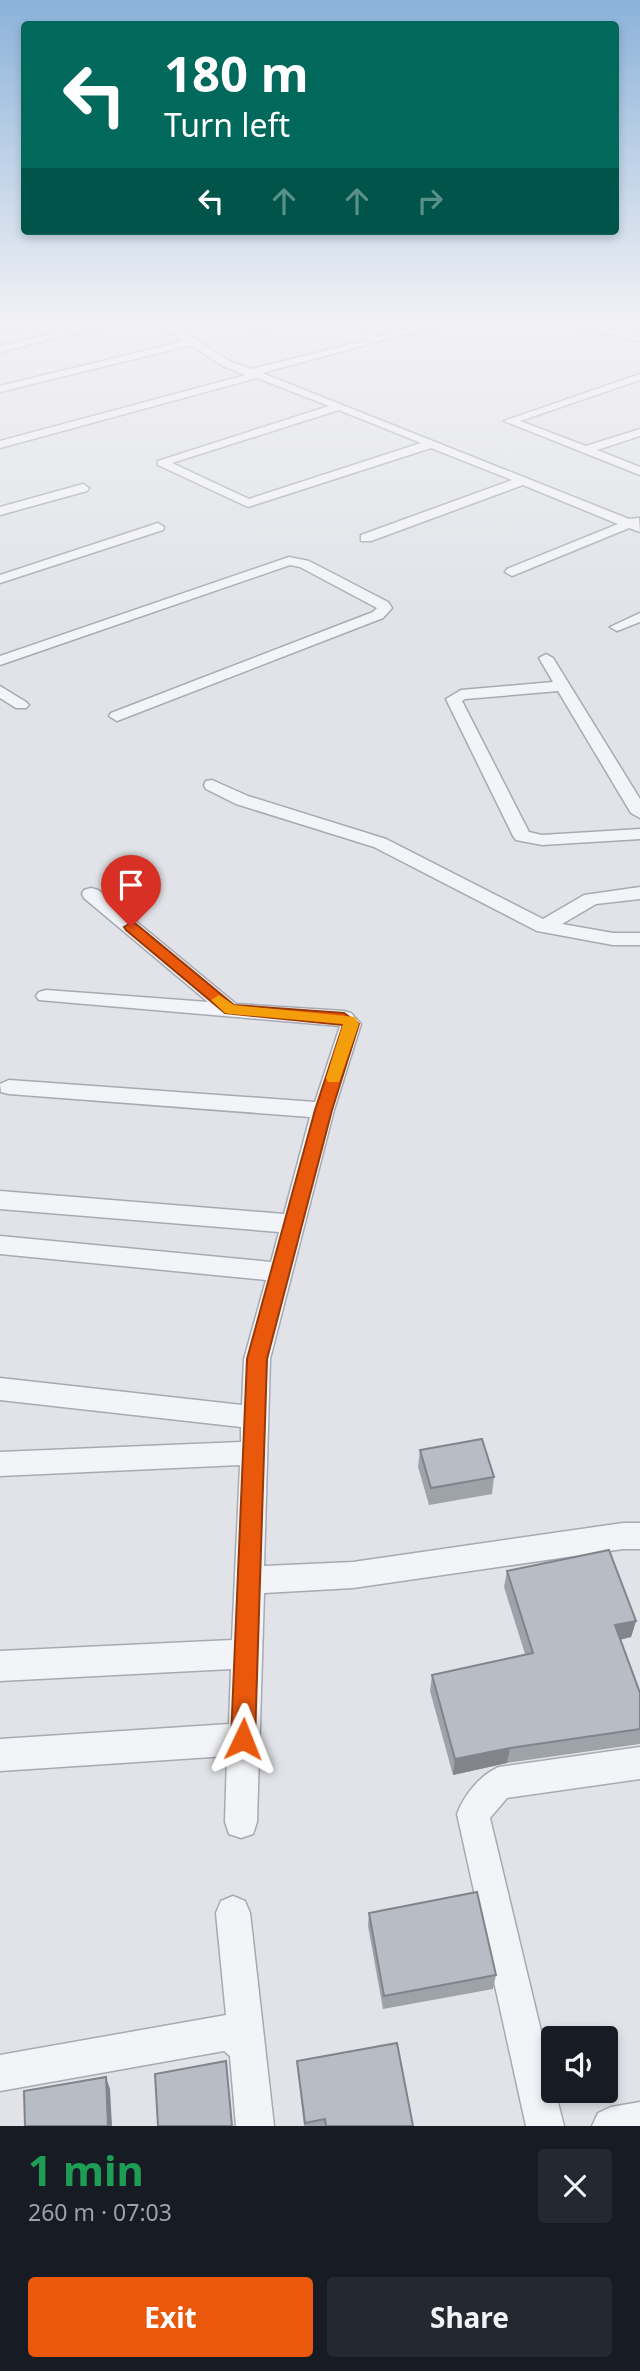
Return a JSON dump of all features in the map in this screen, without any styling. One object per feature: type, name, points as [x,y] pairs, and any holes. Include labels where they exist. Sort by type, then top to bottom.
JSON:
[{"type":"street","points":[[0,436],[71,418]]},
{"type":"street","points":[[0,445],[93,418]]},
{"type":"street","points":[[301,418],[162,463],[248,503],[432,444]]},
{"type":"street","points":[[369,418],[522,481],[636,523]]},
{"type":"street","points":[[518,418],[510,421],[640,471]]},
{"type":"street","points":[[586,450],[640,432]]},
{"type":"street","points":[[366,538],[522,481]]},
{"type":"street","points":[[0,512],[83,488]]},
{"type":"street","points":[[512,572],[636,523]]},
{"type":"street","points":[[0,579],[158,527]]},
{"type":"street","points":[[0,662],[289,561],[304,564],[383,604],[385,608],[378,615],[117,716]]},
{"type":"street","points":[[617,627],[640,617]]},
{"type":"street","points":[[546,658],[640,813]]},
{"type":"street","points":[[564,686],[461,695],[454,699],[522,836],[542,840],[640,834]]},
{"type":"street","points":[[0,691],[21,705]]},
{"type":"street","points":[[212,785],[242,800],[380,843],[544,927],[612,939],[640,939]]},
{"type":"street","points":[[544,927],[591,899],[640,893]]},
{"type":"street","points":[[91,894],[230,1009]]},
{"type":"street","points":[[46,996],[350,1020],[351,1024],[323,1110],[257,1359],[241,1822]]},
{"type":"street","points":[[9,1087],[323,1110]]},
{"type":"street","points":[[0,1200],[294,1224]]},
{"type":"street","points":[[0,1245],[280,1272]]},
{"type":"street","points":[[0,1389],[254,1417]]},
{"type":"street","points":[[0,1464],[253,1453]]},
{"type":"street","points":[[249,1580],[353,1575],[640,1536]]},
{"type":"street","points":[[0,1666],[246,1654]]},
{"type":"street","points":[[0,1755],[243,1739]]},
{"type":"street","points":[[545,2126],[472,1814],[499,1783],[640,1763]]},
{"type":"street","points":[[233,1913],[255,2126]]},
{"type":"street","points":[[0,2073],[230,2032],[247,2048]]},
{"type":"street","points":[[611,2126],[640,2121]]},
{"type":"building","points":[[482,1439],[494,1477],[431,1488],[420,1450]]},
{"type":"building","points":[[609,1550],[636,1621],[615,1625],[640,1693],[640,1729],[455,1759],[432,1675],[533,1653],[507,1571]]},
{"type":"building","points":[[477,1892],[496,1975],[384,1996],[369,1913]]},
{"type":"building","points":[[397,2043],[413,2126],[326,2126],[325,2119],[305,2123],[297,2061]]},
{"type":"building","points":[[226,2061],[232,2126],[158,2126],[155,2074]]},
{"type":"building","points":[[106,2077],[108,2126],[25,2126],[24,2091]]},
{"type":"slow traffic","points":[[219,1000],[230,1009],[350,1020],[334,1078]]},
{"type":"route","points":[[131,927],[230,1009],[344,1018],[350,1020],[351,1024],[323,1110],[257,1359],[243,1739]]}]
